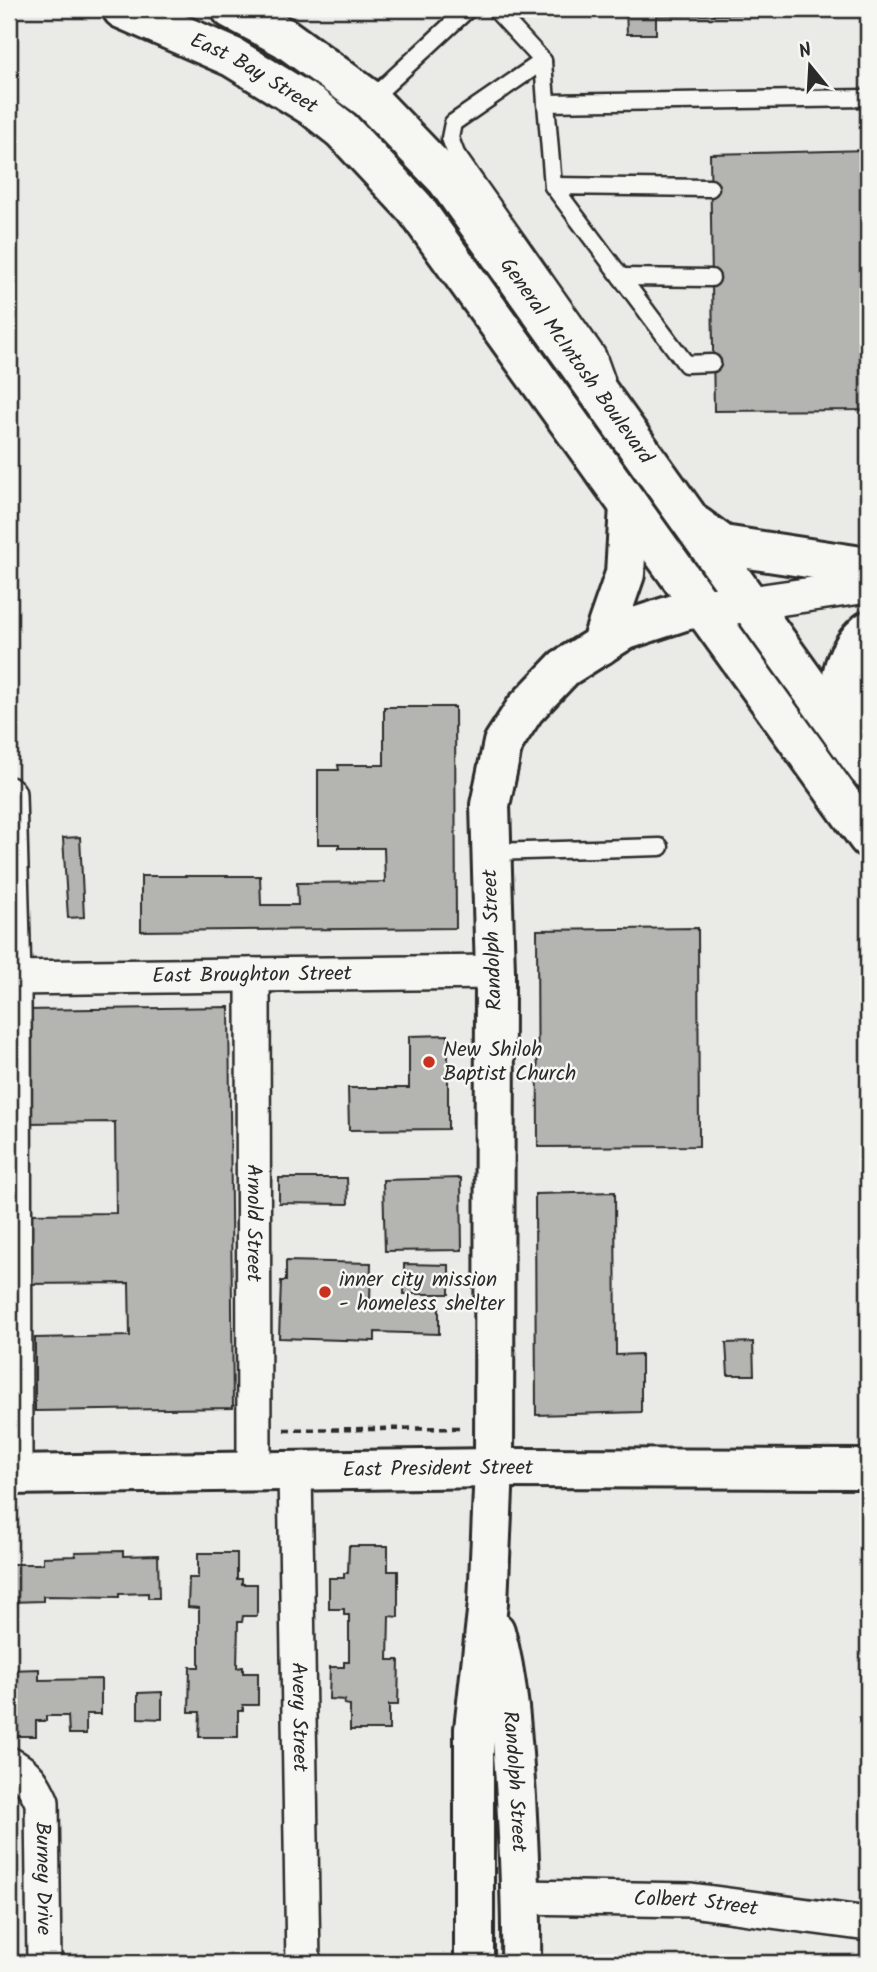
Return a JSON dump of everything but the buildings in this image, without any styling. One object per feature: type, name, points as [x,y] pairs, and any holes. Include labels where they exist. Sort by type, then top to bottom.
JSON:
[{"type":"main road","name":"East Bay Street","points":[[122,9],[232,57],[313,107],[342,130]]},
{"type":"main road","name":"General McIntosh Boulevard","points":[[231,9],[285,38],[370,100],[446,179],[868,769]]},
{"type":"main road","name":"General McIntosh Boulevard","points":[[342,130],[415,208],[868,838]]},
{"type":"main road","points":[[600,646],[625,574],[629,506]]},
{"type":"main road","points":[[693,523],[723,545],[868,566]]},
{"type":"main road","name":"Randolph Street","points":[[474,1963],[474,1729],[488,1603],[494,1468],[495,972],[490,805],[503,743],[525,709],[564,668],[623,631],[687,610],[750,603]]},
{"type":"main road","points":[[868,631],[849,654],[841,678],[845,704],[868,737]]},
{"type":"main road","name":"East President Street","points":[[12,1475],[494,1468],[868,1469]]},
{"type":"main road","name":"Randolph Street","points":[[488,1603],[503,1661],[511,1719],[521,1898],[521,1963]]},
{"type":"street","points":[[750,603],[868,586]]},
{"type":"street","points":[[9,794],[12,1475]]},
{"type":"street","name":"East Broughton Street","points":[[11,978],[495,972]]},
{"type":"street","name":"Arnold Street","points":[[253,975],[254,1470]]},
{"type":"street","name":"Avery Street","points":[[295,1470],[303,1963]]},
{"type":"street","name":"Burney Drive","points":[[9,1764],[21,1770],[33,1783],[42,1802],[44,1963]]},
{"type":"street","name":"Colbert Street","points":[[521,1898],[691,1900],[868,1924]]},
{"type":"lane","points":[[370,100],[468,9]]},
{"type":"lane","points":[[495,9],[543,61],[553,186],[686,364],[712,363]]},
{"type":"lane","points":[[543,61],[453,123],[450,138],[456,154],[597,354],[622,424]]},
{"type":"lane","points":[[546,103],[868,98]]},
{"type":"lane","points":[[553,186],[710,188]]},
{"type":"lane","points":[[621,277],[711,278]]},
{"type":"lane","points":[[490,852],[660,847]]},
{"type":"path","points":[[276,1430],[494,1427]]},
{"type":"place","name":"New Shiloh Baptist Church","points":[[429,1062]]},
{"type":"place","name":"inner city mission - homeless shelter","points":[[325,1292]]}]
